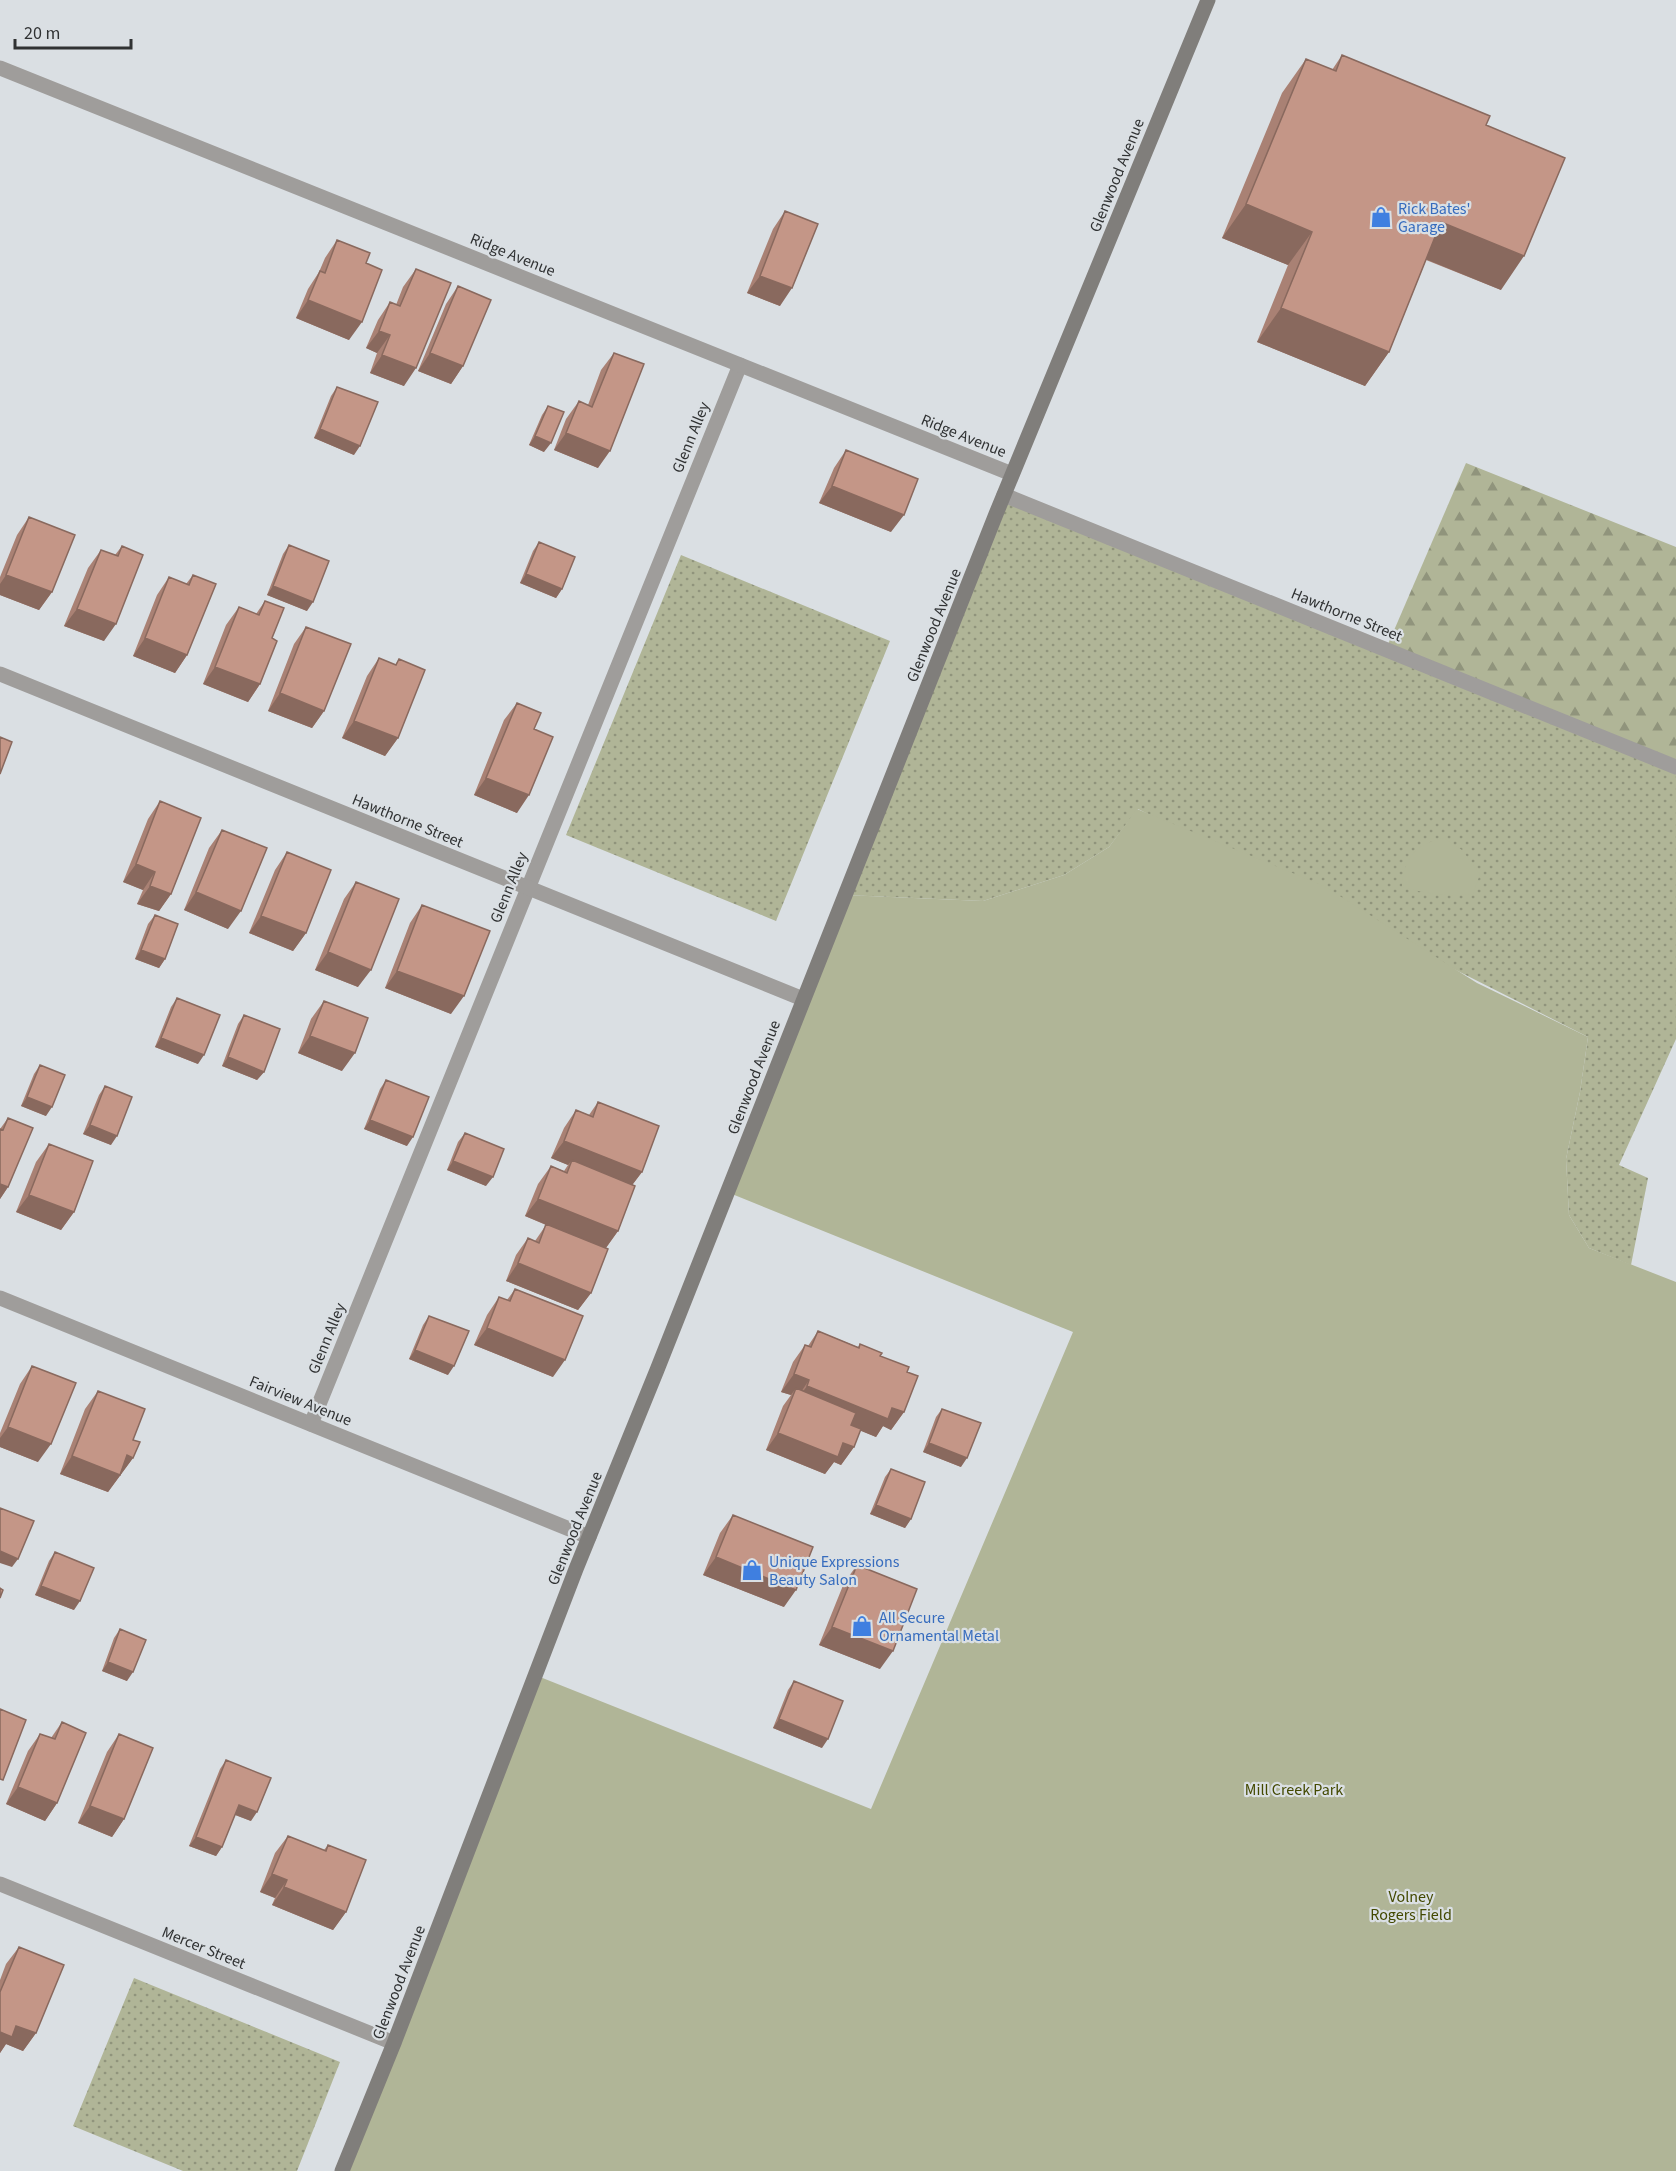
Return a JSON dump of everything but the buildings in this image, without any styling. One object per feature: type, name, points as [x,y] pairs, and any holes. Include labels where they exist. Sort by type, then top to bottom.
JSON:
[{"type":"main road","name":"Glenwood Avenue","points":[[342,2171],[394,2043],[589,1537],[1012,474],[1208,0]]},
{"type":"street","name":"Ridge Avenue","points":[[0,68],[1012,474]]},
{"type":"street","name":"Glenn Alley","points":[[311,1424],[740,365]]},
{"type":"street","name":"Hawthorne Street","points":[[1004,495],[1676,766]]},
{"type":"street","name":"Hawthorne Street","points":[[0,674],[803,999]]},
{"type":"street","name":"Fairview Avenue","points":[[0,1298],[589,1537]]},
{"type":"street","name":"Mercer Street","points":[[0,1884],[394,2043]]},
{"type":"green space","points":[[1466,463],[1676,547],[1676,767],[1386,649]]},
{"type":"green space","points":[[1004,495],[1676,767],[1676,1039],[1619,1165],[1648,1178],[1631,1265],[1589,1248],[1569,1215],[1566,1159],[1580,1092],[1588,1037],[1138,809],[1109,847],[1064,875],[983,901],[845,895]]},
{"type":"green space","points":[[681,555],[890,641],[776,921],[566,835]]},
{"type":"green space","name":"Mill Creek Park","points":[[1137,809],[1324,886],[1477,983],[1588,1037],[1580,1092],[1566,1159],[1569,1215],[1589,1248],[1676,1282],[1676,2171],[342,2171],[535,1675],[871,1809],[1073,1332],[727,1192],[845,895],[983,901],[1064,875],[1109,847]]},
{"type":"green space","points":[[1444,838],[1462,850],[1480,874],[1473,894],[1437,894],[1402,887],[1405,868],[1413,854],[1426,844]]},
{"type":"green space","points":[[134,1978],[340,2062],[297,2171],[183,2171],[73,2126]]},
{"type":"place","name":"Rick Bates' Garage","points":[[1381,217]]},
{"type":"place","name":"Unique Expressions Beauty Salon","points":[[752,1570]]},
{"type":"place","name":"All Secure Ornamental Metal","points":[[862,1626]]},
{"type":"park label","name":"Volney Rogers Field","points":[[1411,1905]]}]
